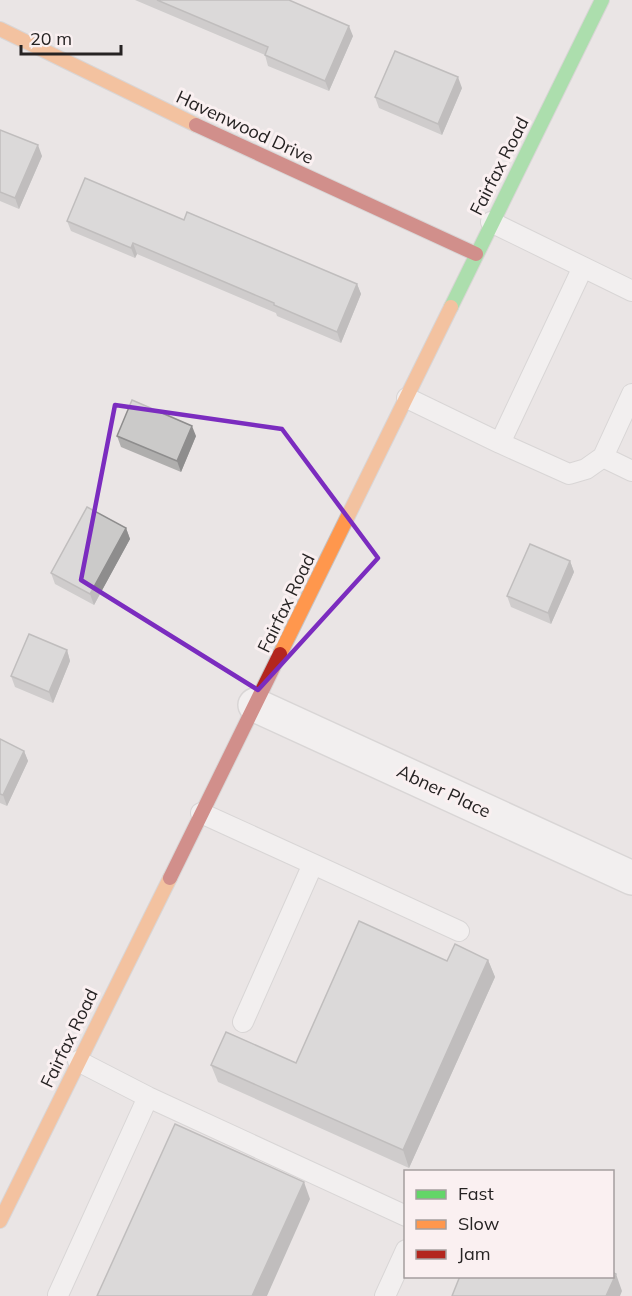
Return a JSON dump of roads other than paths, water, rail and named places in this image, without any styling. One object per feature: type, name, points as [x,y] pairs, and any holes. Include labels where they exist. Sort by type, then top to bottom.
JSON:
[{"type":"street","name":"Fairfax Road","points":[[0,1221],[407,398],[490,222],[602,0]]},
{"type":"street","name":"Havenwood Drive","points":[[0,29],[202,128],[476,254]]},
{"type":"street","name":"Abner Place","points":[[255,705],[632,878]]},
{"type":"lane","points":[[490,222],[632,291]]},
{"type":"lane","points":[[500,443],[583,267]]},
{"type":"lane","points":[[407,398],[569,474],[586,469],[603,457],[632,394]]},
{"type":"lane","points":[[603,457],[632,471]]},
{"type":"lane","points":[[201,813],[459,931]]},
{"type":"lane","points":[[243,1022],[313,864]]},
{"type":"lane","points":[[78,1061],[148,1097],[404,1216]]},
{"type":"lane","points":[[58,1295],[148,1097]]},
{"type":"lane","points":[[385,1296],[404,1252]]}]
